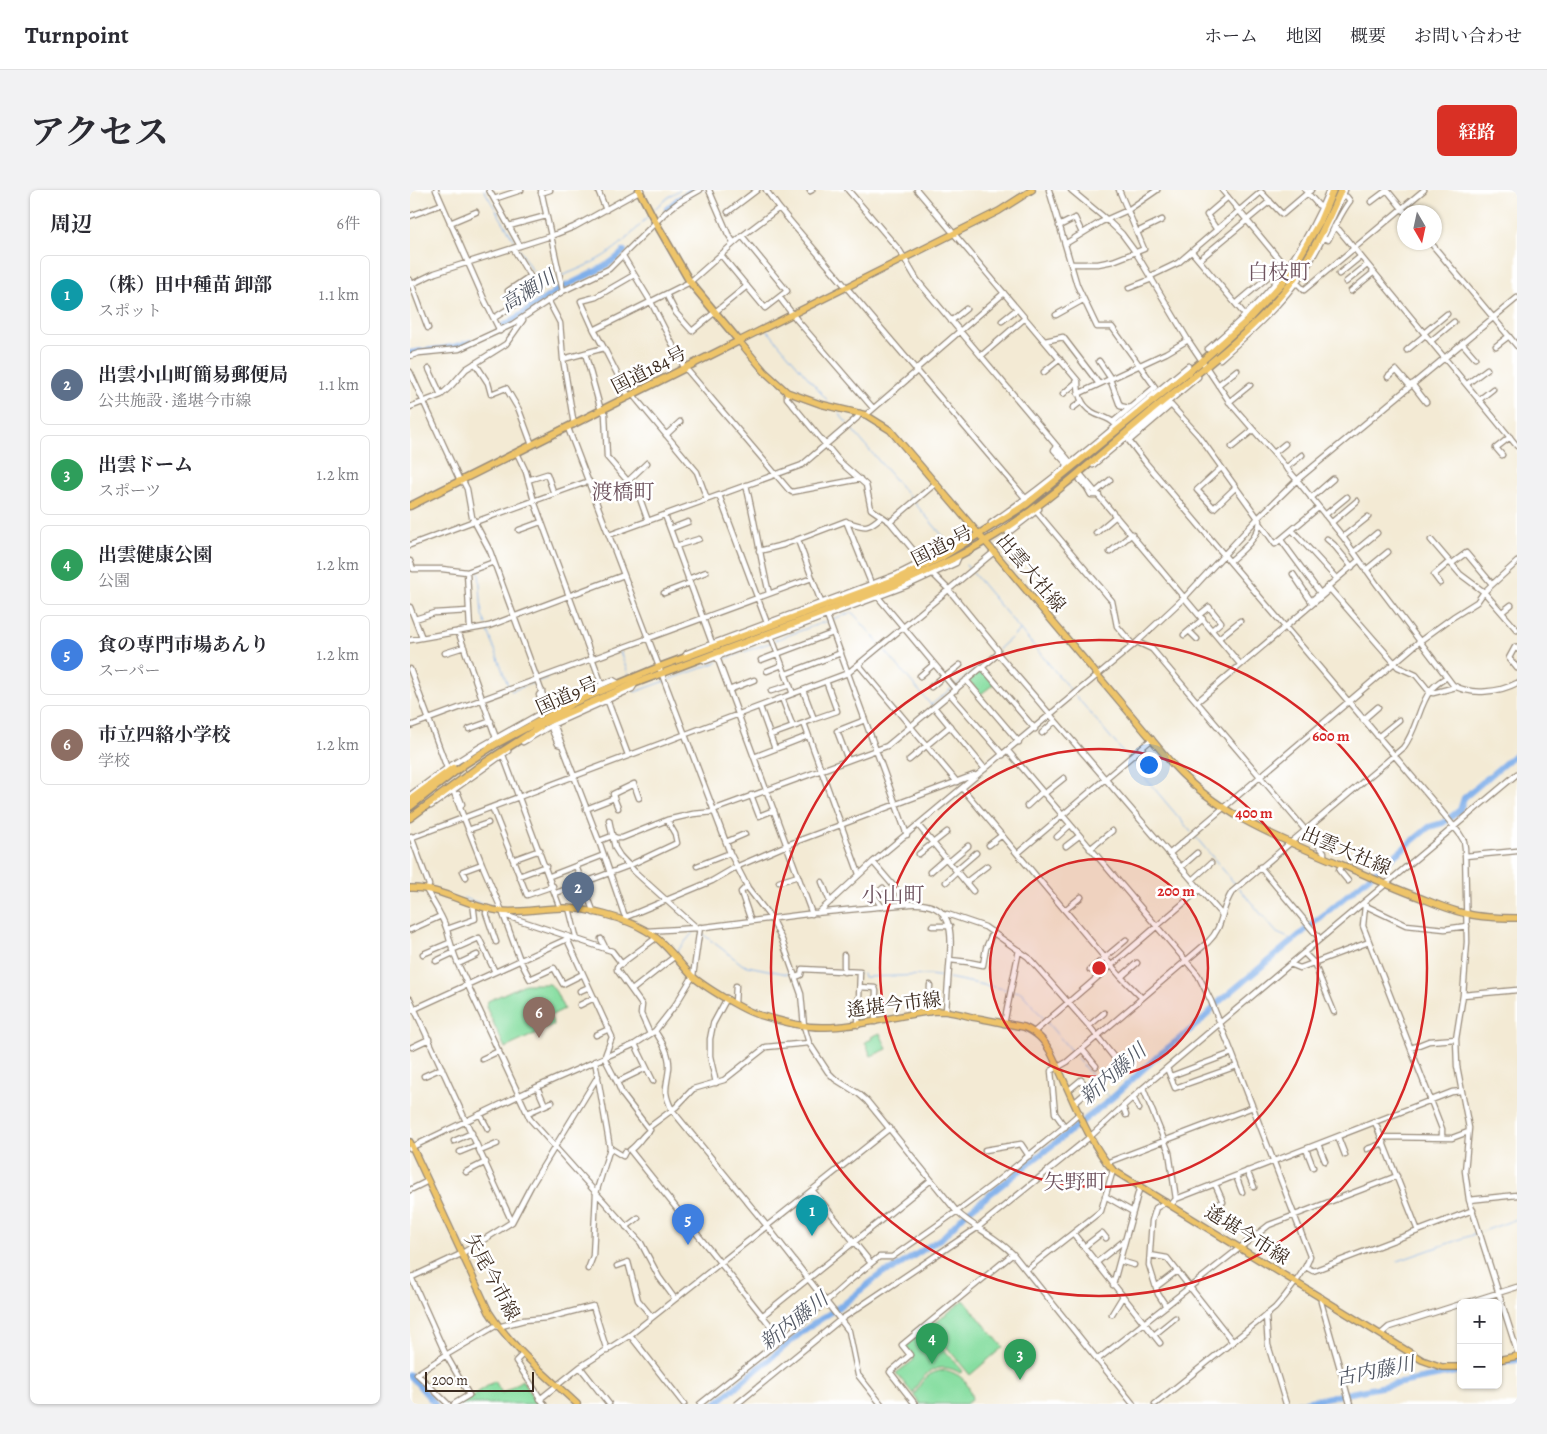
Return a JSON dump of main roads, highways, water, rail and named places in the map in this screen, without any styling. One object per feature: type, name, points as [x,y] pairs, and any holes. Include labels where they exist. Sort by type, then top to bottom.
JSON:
[{"type":"highway","points":[[640,190],[690,282],[739,341]]},
{"type":"highway","name":"国道9号","points":[[448,778],[508,741],[587,703],[636,683],[684,658],[743,634],[796,617],[894,580],[942,557],[979,535],[994,522],[1027,504],[1129,414],[1164,388],[1241,339],[1270,308],[1301,269],[1325,226],[1341,190]]},
{"type":"highway","name":"国道9号","points":[[410,807],[496,741],[526,724],[618,682],[749,642],[911,579],[960,555],[1019,518],[1083,473],[1187,384],[1221,341],[1247,321],[1273,294],[1296,263],[1330,193]]},
{"type":"highway","name":"国道184号","points":[[410,506],[739,341]]},
{"type":"highway","points":[[410,818],[437,797],[558,717]]},
{"type":"highway","points":[[410,800],[470,755],[496,741]]},
{"type":"main road","points":[[739,341],[999,211],[1032,190]]},
{"type":"main road","name":"出雲大社線","points":[[739,341],[765,372],[787,392],[820,404],[863,414],[890,430],[1184,777],[1222,808],[1290,843],[1384,884],[1467,914],[1517,918]]},
{"type":"main road","name":"遙堪今市線","points":[[410,888],[428,888],[503,913],[569,908],[625,919],[656,938],[704,985],[756,1014],[804,1026],[834,1027],[946,1011],[1024,1027],[1034,1032],[1045,1042],[1090,1134],[1106,1163],[1113,1170],[1432,1364],[1457,1367]]},
{"type":"main road","name":"矢尾今市線","points":[[411,1146],[489,1312],[498,1326],[523,1354],[577,1404]]},
{"type":"main road","points":[[1502,1359],[1517,1356]]},
{"type":"waterway","points":[[484,190],[517,245]]},
{"type":"waterway","points":[[653,210],[680,190]]},
{"type":"waterway","name":"高瀬川","points":[[667,209],[678,199],[694,190]]},
{"type":"waterway","points":[[561,276],[588,265],[610,252],[649,215]]},
{"type":"waterway","points":[[519,249],[538,275],[549,278],[557,277]]},
{"type":"waterway","name":"高瀬川","points":[[499,328],[555,292],[608,264],[624,251]]},
{"type":"waterway","points":[[768,331],[827,400]]},
{"type":"waterway","name":"高瀬川","points":[[410,353],[448,348],[470,342]]},
{"type":"waterway","points":[[839,414],[847,423]]},
{"type":"waterway","points":[[849,426],[948,542]]},
{"type":"waterway","points":[[966,565],[970,570]]},
{"type":"waterway","points":[[479,571],[482,615],[486,624]]},
{"type":"waterway","points":[[973,573],[1073,693]]},
{"type":"waterway","points":[[775,640],[852,612],[879,643]]},
{"type":"waterway","points":[[487,628],[509,688]]},
{"type":"waterway","points":[[999,649],[1020,630]]},
{"type":"waterway","points":[[721,660],[772,642]]},
{"type":"waterway","points":[[882,647],[931,705],[952,688]]},
{"type":"waterway","points":[[955,686],[995,651]]},
{"type":"waterway","points":[[619,652],[629,676]]},
{"type":"waterway","points":[[634,690],[635,692],[718,662]]},
{"type":"waterway","points":[[511,691],[547,678]]},
{"type":"waterway","points":[[1076,696],[1128,758]]},
{"type":"waterway","name":"新内藤川","points":[[715,1404],[806,1329],[845,1303],[882,1273],[892,1270],[943,1237],[965,1214],[1111,1099],[1160,1054],[1199,1023],[1220,1001],[1429,827],[1443,823],[1460,810],[1464,798],[1517,753]]},
{"type":"waterway","points":[[1131,761],[1191,832]]},
{"type":"waterway","points":[[1194,835],[1236,885]]},
{"type":"waterway","points":[[416,885],[427,886]]},
{"type":"waterway","points":[[1239,888],[1277,933],[1293,940]]},
{"type":"waterway","points":[[464,898],[486,905]]},
{"type":"waterway","points":[[507,909],[545,906]]},
{"type":"waterway","points":[[675,954],[695,930]]},
{"type":"waterway","points":[[700,932],[743,965],[787,974],[791,972]]},
{"type":"waterway","points":[[813,972],[859,974]]},
{"type":"waterway","points":[[863,974],[864,977],[929,975],[945,977]]},
{"type":"waterway","points":[[949,978],[1009,990]]},
{"type":"waterway","points":[[1013,991],[1021,992],[1073,1053]]},
{"type":"waterway","points":[[1077,1058],[1111,1099]]},
{"type":"waterway","points":[[1481,1232],[1517,1219]]},
{"type":"waterway","points":[[1398,1261],[1478,1233]]},
{"type":"waterway","name":"古内藤川","points":[[1502,1362],[1517,1360]]},
{"type":"waterway","name":"古内藤川","points":[[1295,1404],[1457,1372]]},
{"type":"waterway","name":"新内藤川","points":[[410,1375],[435,1404]]},
{"type":"place","name":"出雲小山町簡易郵便局","points":[[578,913]]},
{"type":"place","name":"市立四絡小学校","points":[[539,1038]]},
{"type":"place","name":"（株）田中種苗 卸部","points":[[812,1236]]},
{"type":"place","name":"食の専門市場あんり","points":[[688,1245]]},
{"type":"place","name":"出雲健康公園","points":[[932,1364]]},
{"type":"place","name":"出雲ドーム","points":[[1020,1380]]},
{"type":"district","name":"白枝町","points":[[1279,272]]},
{"type":"district","name":"渡橋町","points":[[623,492]]},
{"type":"district","name":"小山町","points":[[893,895]]},
{"type":"district","name":"矢野町","points":[[1075,1182]]}]
